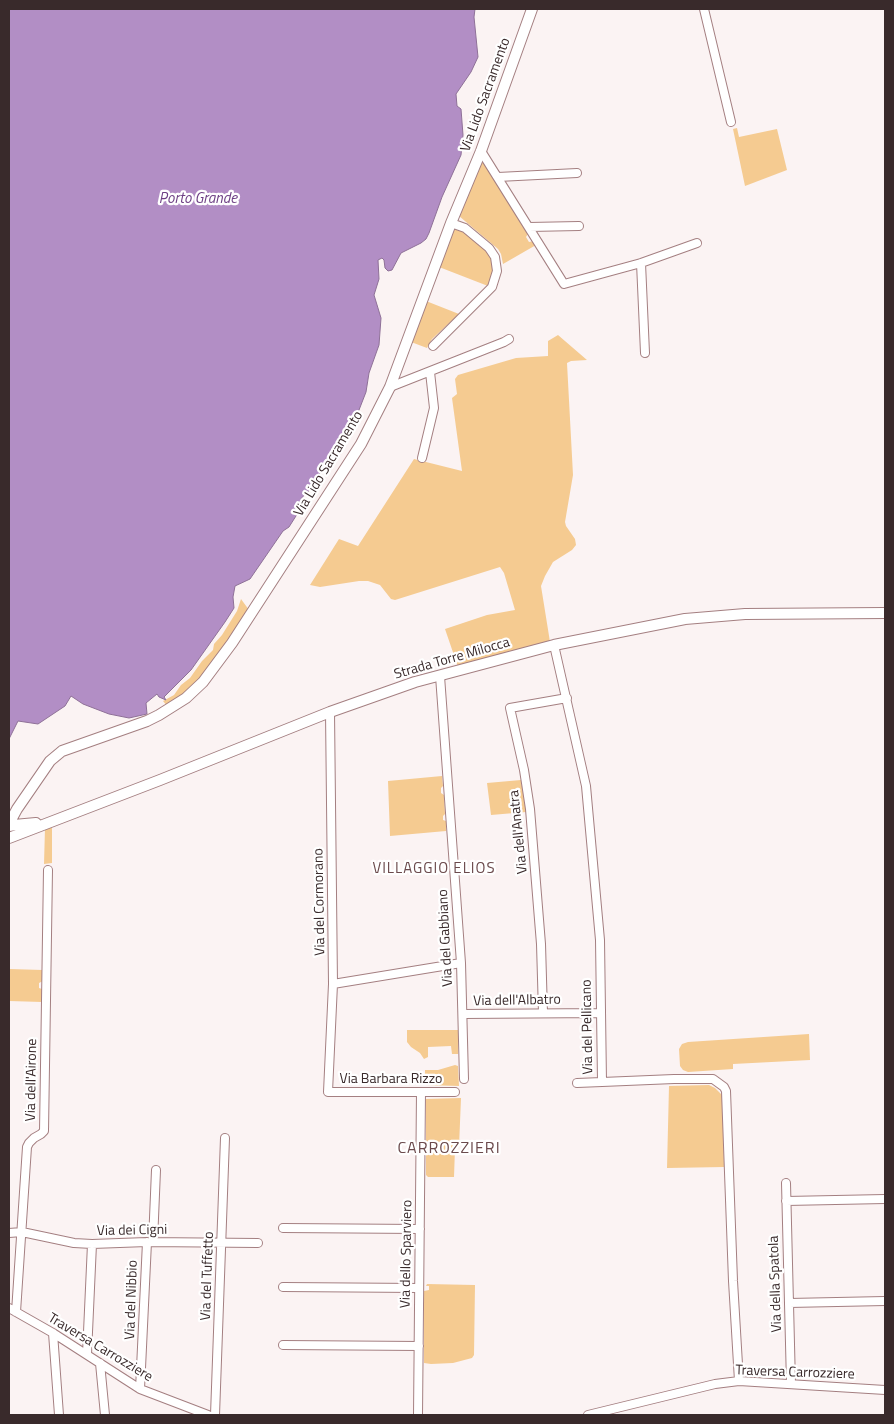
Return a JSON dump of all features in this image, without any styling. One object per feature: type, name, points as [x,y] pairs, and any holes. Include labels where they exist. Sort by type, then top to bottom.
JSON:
[{"type":"street","name":"Via Lido Sacramento","points":[[9,825],[17,809],[50,760],[62,751],[147,721],[186,698],[203,682],[232,643],[361,444],[390,387],[451,223],[481,151],[532,9]]},
{"type":"street","points":[[704,9],[731,122]]},
{"type":"street","points":[[481,151],[529,227],[560,286],[641,263],[697,243]]},
{"type":"street","points":[[498,177],[577,173]]},
{"type":"street","points":[[433,346],[492,287],[497,271],[495,257],[489,248],[464,228],[451,223]]},
{"type":"street","points":[[529,227],[579,226]]},
{"type":"street","points":[[641,263],[645,353]]},
{"type":"street","points":[[390,387],[509,339]]},
{"type":"street","points":[[422,458],[434,408],[430,372]]},
{"type":"street","name":"Strada Torre Milocca","points":[[12,834],[47,823],[160,780],[330,712],[416,682],[554,645],[685,618],[746,614],[885,614]]},
{"type":"street","name":"Via del Pellicano","points":[[554,645],[586,786],[600,940],[602,1082],[713,1079],[724,1087],[726,1091],[739,1382]]},
{"type":"street","name":"Via del Gabbiano","points":[[440,676],[461,963],[464,1079]]},
{"type":"street","name":"Via dell'Anatra","points":[[543,1014],[541,944],[530,809],[524,770],[510,708],[567,698]]},
{"type":"street","name":"Via del Cormorano","points":[[328,1092],[333,984],[330,712]]},
{"type":"street","points":[[17,809],[20,818],[32,824]]},
{"type":"street","points":[[9,825],[47,823]]},
{"type":"street","name":"Via dell'Airone","points":[[12,1310],[22,1232],[27,1147],[29,1142],[44,1131],[48,870]]},
{"type":"street","points":[[333,984],[461,963]]},
{"type":"street","name":"Via dell'Albatro","points":[[463,1014],[601,1013]]},
{"type":"street","points":[[577,1083],[602,1082]]},
{"type":"street","name":"Via Barbara Rizzo","points":[[328,1092],[455,1092]]},
{"type":"street","name":"Via dello Sparviero","points":[[418,1415],[422,1092]]},
{"type":"street","name":"Via del Tuffetto","points":[[215,1415],[225,1138]]},
{"type":"street","name":"Via del Nibbio","points":[[140,1389],[156,1170]]},
{"type":"street","name":"Via della Spatola","points":[[786,1183],[791,1384]]},
{"type":"street","points":[[786,1201],[885,1200]]},
{"type":"street","points":[[283,1228],[420,1229]]},
{"type":"street","name":"Via dei Cigni","points":[[9,1233],[22,1232],[92,1244],[150,1242],[258,1243]]},
{"type":"street","points":[[87,1354],[92,1244]]},
{"type":"street","points":[[283,1286],[420,1288]]},
{"type":"street","points":[[789,1303],[885,1300]]},
{"type":"street","name":"Traversa Carrozziere","points":[[12,1310],[87,1354],[140,1389],[208,1415]]},
{"type":"street","points":[[52,1333],[60,1415]]},
{"type":"street","points":[[282,1345],[419,1346]]},
{"type":"street","points":[[100,1363],[105,1415]]},
{"type":"street","name":"Traversa Carrozziere","points":[[588,1415],[715,1384],[739,1382],[885,1390]]},
{"type":"shaded area","points":[[737,128],[739,137],[777,129],[787,170],[745,186],[733,129]]},
{"type":"shaded area","points":[[482,162],[485,162],[529,232],[526,237],[529,242],[534,241],[536,245],[503,264],[498,249],[459,216]]},
{"type":"shaded area","points":[[453,229],[465,232],[490,251],[494,269],[488,286],[439,267]]},
{"type":"shaded area","points":[[426,301],[459,314],[432,339],[427,348],[411,342]]},
{"type":"shaded area","points":[[558,335],[587,360],[567,363],[573,475],[565,522],[575,539],[576,545],[572,550],[553,562],[541,586],[550,642],[458,667],[445,629],[487,615],[515,610],[504,573],[500,567],[395,600],[391,599],[380,585],[368,581],[320,587],[310,585],[339,539],[358,546],[414,459],[462,471],[452,398],[457,394],[455,379],[458,375],[516,358],[548,356],[548,341]]},
{"type":"shaded area","points":[[241,599],[249,610],[234,633],[193,688],[167,706],[163,701],[174,695],[213,650],[214,644],[237,611]]},
{"type":"shaded area","points":[[442,776],[443,786],[441,793],[444,795],[445,814],[443,820],[446,821],[446,831],[390,836],[388,781]]},
{"type":"shaded area","points":[[521,780],[526,812],[491,815],[487,783]]},
{"type":"shaded area","points":[[52,825],[52,863],[44,864],[45,828]]},
{"type":"shaded area","points":[[9,969],[43,970],[43,981],[39,983],[39,988],[42,989],[42,1002],[9,1001]]},
{"type":"shaded area","points":[[407,1030],[458,1030],[458,1054],[452,1054],[451,1046],[428,1047],[428,1057],[424,1059],[407,1042]]},
{"type":"shaded area","points":[[809,1034],[810,1060],[733,1064],[733,1069],[688,1072],[680,1066],[679,1049],[682,1044],[688,1042]]},
{"type":"shaded area","points":[[455,1065],[458,1066],[459,1086],[425,1085],[425,1070],[438,1070]]},
{"type":"shaded area","points":[[709,1085],[723,1096],[724,1167],[667,1168],[669,1086]]},
{"type":"shaded area","points":[[461,1098],[459,1147],[455,1148],[454,1177],[428,1177],[426,1175],[426,1099]]},
{"type":"shaded area","points":[[427,1284],[475,1285],[474,1355],[472,1358],[453,1363],[424,1363],[424,1291],[429,1290],[429,1286],[426,1286]]},
{"type":"water","name":"Porto Grande","points":[[9,9],[475,9],[478,57],[471,72],[456,94],[457,106],[461,109],[463,135],[461,155],[442,197],[429,233],[421,243],[401,253],[392,270],[388,271],[385,268],[382,258],[378,260],[379,279],[374,295],[381,318],[379,345],[359,410],[346,434],[330,453],[328,460],[306,495],[301,499],[303,502],[301,508],[289,527],[283,531],[250,579],[235,586],[234,608],[225,622],[191,670],[164,697],[166,700],[157,694],[146,703],[147,714],[129,718],[109,714],[83,704],[71,696],[65,706],[38,724],[18,721],[9,739]]},
{"type":"district","name":"VILLAGGIO ELIOS","points":[[434,869]]},
{"type":"district","name":"CARROZZIERI","points":[[449,1149]]}]
